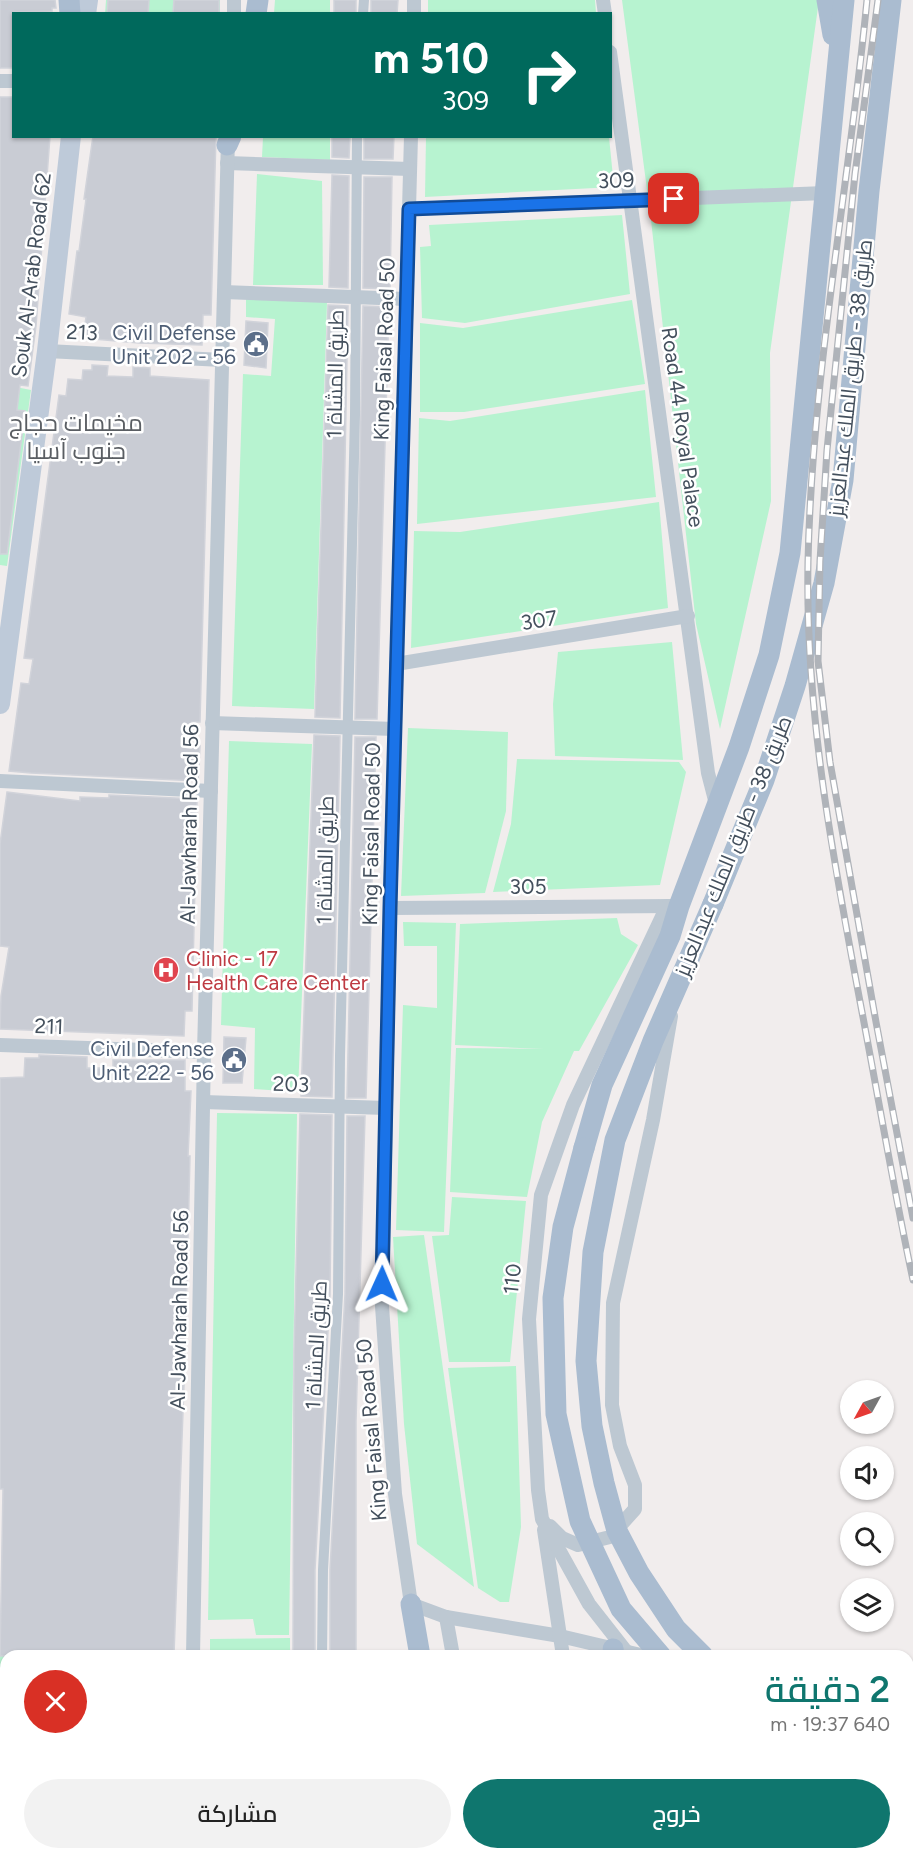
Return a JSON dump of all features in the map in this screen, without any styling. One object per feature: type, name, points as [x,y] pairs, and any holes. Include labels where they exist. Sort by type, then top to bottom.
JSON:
[{"type":"main road","points":[[827,0],[838,66]]},
{"type":"main road","name":"طريق 38 - طريق الملك عبدالعزيز","points":[[656,1650],[621,1609],[580,1521],[555,1414],[553,1298],[563,1227],[602,1085],[670,936],[673,906],[717,807],[769,655],[790,553],[844,0]]},
{"type":"main road","name":"طريق 38 - طريق الملك عبدالعزيز","points":[[697,1650],[676,1629],[639,1573],[617,1531],[592,1426],[586,1361],[593,1252],[615,1140],[653,1041],[764,780],[795,686],[824,583],[843,480],[869,192],[891,0]]},
{"type":"main road","name":"Souk Al-Arab Road 62","points":[[0,704],[47,351],[71,138]]},
{"type":"main road","points":[[411,1604],[419,1650]]},
{"type":"street","name":"Road 44 Royal Palace","points":[[612,66],[708,773],[717,807]]},
{"type":"street","name":"طريق المشاة 1","points":[[322,1650],[323,1570],[338,1294],[357,138]]},
{"type":"street","name":"King Faisal Road 50","points":[[411,138],[396,664],[382,1306],[395,1494],[411,1604]]},
{"type":"street","points":[[228,145],[357,168],[410,169]]},
{"type":"street","name":"Al-Jawharah Road 56","points":[[193,1650],[204,1052],[228,145]]},
{"type":"street","name":"309","points":[[409,209],[825,193]]},
{"type":"street","points":[[224,292],[406,299]]},
{"type":"street","name":"213","points":[[47,351],[222,360]]},
{"type":"street","name":"307","points":[[396,664],[688,616]]},
{"type":"street","points":[[213,723],[395,729]]},
{"type":"street","points":[[0,781],[211,791]]},
{"type":"street","name":"305","points":[[390,908],[673,906]]},
{"type":"street","name":"110","points":[[618,1650],[589,1604],[542,1519],[538,1490],[529,1319],[541,1195],[573,1105],[673,906]]},
{"type":"street","points":[[542,1519],[562,1538],[578,1545],[610,1537],[635,1509],[635,1485],[620,1446],[612,1405],[613,1304],[653,1120],[675,990]]},
{"type":"street","name":"211","points":[[0,1045],[204,1052]]},
{"type":"street","name":"203","points":[[204,1102],[386,1108]]},
{"type":"street","points":[[542,1519],[562,1650]]},
{"type":"street","points":[[411,1604],[446,1617],[560,1636],[607,1650]]},
{"type":"street","points":[[446,1617],[452,1650]]},
{"type":"green space","points":[[106,0],[220,0],[220,12],[105,12]]},
{"type":"green space","points":[[275,0],[330,0],[330,12],[274,12]]},
{"type":"green space","points":[[428,0],[595,0],[596,12],[428,12]]},
{"type":"green space","points":[[622,0],[819,0],[770,353],[771,501],[720,729],[696,624],[651,220]]},
{"type":"green space","points":[[263,138],[330,138],[330,160],[262,157]]},
{"type":"green space","points":[[426,138],[609,138],[614,187],[425,197]]},
{"type":"green space","points":[[257,174],[322,181],[323,285],[253,285]]},
{"type":"green space","points":[[622,215],[630,294],[465,323],[422,318],[420,247],[431,246],[429,225]]},
{"type":"green space","points":[[246,296],[327,302],[314,709],[232,706],[243,374],[271,376],[275,319],[246,317]]},
{"type":"green space","points":[[632,300],[645,384],[464,412],[420,412],[420,323],[463,328]]},
{"type":"green space","points":[[0,384],[31,390],[7,566],[0,565]]},
{"type":"green space","points":[[645,390],[656,497],[417,524],[419,418],[450,421]]},
{"type":"green space","points":[[659,502],[668,608],[411,648],[414,531],[460,532]]},
{"type":"green space","points":[[672,642],[683,760],[555,756],[553,704],[558,652]]},
{"type":"green space","points":[[408,728],[508,732],[506,811],[485,893],[401,896]]},
{"type":"green space","points":[[229,741],[312,744],[298,1092],[254,1089],[255,1028],[221,1025]]},
{"type":"green space","points":[[517,759],[679,762],[686,772],[660,885],[493,892],[511,824]]},
{"type":"green space","points":[[617,918],[621,934],[638,945],[579,1051],[574,1051],[542,1122],[527,1197],[450,1192],[456,1048],[544,1049],[455,1045],[460,924]]},
{"type":"green space","points":[[403,922],[456,923],[444,1232],[396,1230],[403,1005],[437,1008],[437,946],[404,946]]},
{"type":"green space","points":[[217,1113],[297,1114],[289,1635],[256,1635],[253,1619],[208,1620]]},
{"type":"green space","points":[[452,1197],[526,1201],[510,1362],[449,1362],[432,1236],[449,1235]]},
{"type":"green space","points":[[424,1235],[474,1587],[417,1544],[404,1424],[393,1237]]},
{"type":"green space","points":[[516,1366],[521,1527],[509,1602],[500,1602],[478,1588],[448,1368]]},
{"type":"green space","points":[[0,1613],[37,1614],[10,1650],[0,1650]]},
{"type":"green space","points":[[290,1638],[290,1650],[210,1650],[210,1639]]},
{"type":"building","points":[[0,0],[55,0],[56,8],[52,8],[52,11],[12,12],[12,68],[0,68]]},
{"type":"building","points":[[108,0],[149,0],[148,12],[107,12]]},
{"type":"building","points":[[174,0],[219,0],[219,12],[173,12]]},
{"type":"building","points":[[334,0],[356,0],[356,12],[334,12]]},
{"type":"building","points":[[371,0],[398,0],[397,12],[371,12]]},
{"type":"building","points":[[0,97],[12,97],[12,138],[50,138],[36,326],[28,386],[20,385],[17,410],[25,411],[7,554],[0,554]]},
{"type":"building","points":[[93,138],[216,138],[211,315],[203,315],[202,345],[83,338],[86,317],[69,314],[86,199],[84,199]]},
{"type":"building","points":[[332,138],[350,138],[349,158],[332,157]]},
{"type":"building","points":[[364,138],[394,138],[393,159],[364,159]]},
{"type":"building","points":[[332,175],[349,176],[348,288],[329,287]]},
{"type":"building","points":[[364,177],[392,177],[390,289],[363,288]]},
{"type":"building","points":[[328,305],[348,306],[340,718],[315,717]]},
{"type":"building","points":[[363,306],[389,307],[377,719],[355,719]]},
{"type":"building","name":"Civil Defense Unit 202 - 56","points":[[246,321],[268,323],[266,368],[244,365]]},
{"type":"building","points":[[92,365],[108,366],[107,376],[133,377],[133,367],[150,368],[150,376],[209,380],[200,722],[192,722],[192,746],[200,746],[198,781],[9,771],[21,683],[29,684],[33,659],[24,658],[59,395],[66,396],[68,379],[82,380],[83,370],[92,370]]},
{"type":"building","points":[[314,735],[340,736],[332,1097],[301,1096]]},
{"type":"building","points":[[355,737],[376,737],[366,1098],[347,1098]]},
{"type":"building","points":[[7,792],[80,801],[80,797],[109,798],[109,795],[197,799],[192,1011],[185,1011],[184,1036],[0,1029],[1,996],[9,947],[0,946],[0,844]]},
{"type":"building","name":"Civil Defense Unit 222 - 56","points":[[224,1037],[246,1038],[242,1083],[223,1083]]},
{"type":"building","points":[[39,1055],[87,1057],[87,1068],[113,1068],[113,1060],[185,1060],[185,1091],[191,1091],[188,1156],[190,1156],[174,1650],[0,1650],[3,1489],[0,1489],[0,1078],[24,1077],[25,1058],[39,1058]]},
{"type":"building","points":[[300,1114],[332,1115],[330,1294],[315,1570],[315,1650],[293,1650],[294,1351]]},
{"type":"building","points":[[347,1116],[365,1116],[356,1421],[356,1650],[330,1650],[330,1570],[345,1294]]},
{"type":"railway","points":[[867,0],[816,421],[808,562],[808,619],[816,732],[823,788],[913,1280]]},
{"type":"railway","points":[[878,0],[855,174],[827,450],[820,561],[818,661],[830,762],[913,1218]]},
{"type":"place","name":"Civil Defense Unit 202 - 56","points":[[256,344]]},
{"type":"place","name":"Clinic - 17 Health Care Center","points":[[166,970]]},
{"type":"place","name":"Civil Defense Unit 222 - 56","points":[[234,1060]]},
{"type":"district","name":"مخيمات حجاج جنوب آسيا","points":[[76,436]]},
{"type":"route","points":[[382,1284],[409,209],[674,199]]}]
